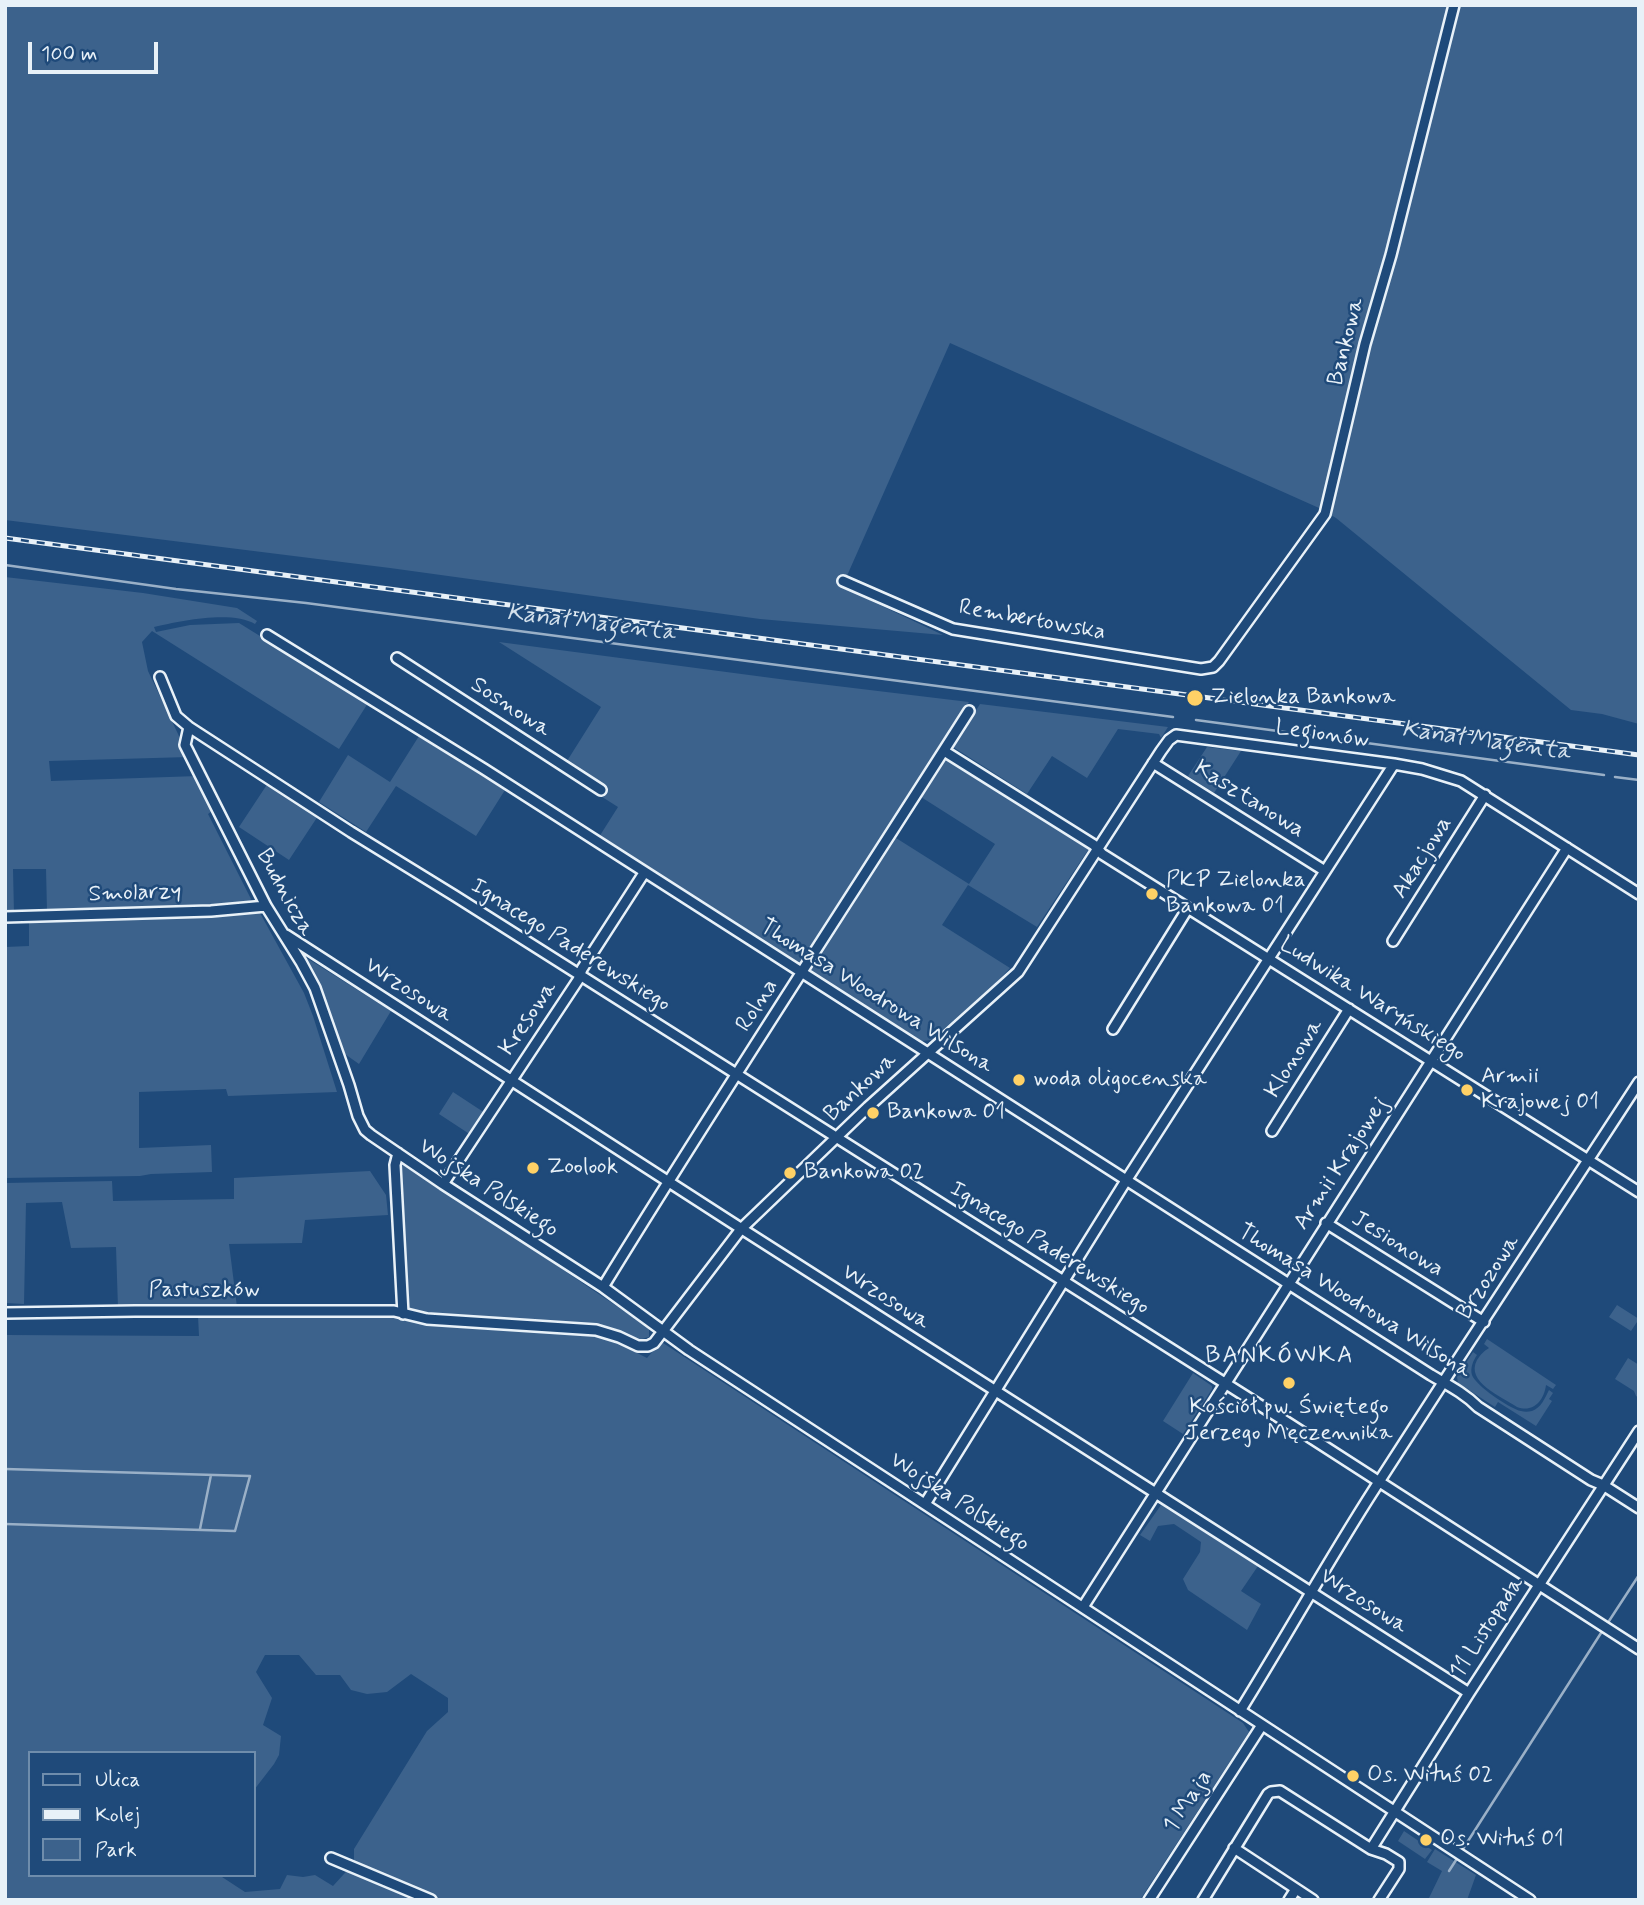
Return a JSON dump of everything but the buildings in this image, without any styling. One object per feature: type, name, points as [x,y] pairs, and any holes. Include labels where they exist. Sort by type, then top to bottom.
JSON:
[{"type":"street","name":"Bankowa","points":[[1219,661],[1325,514],[1364,344],[1391,255],[1454,5]]},
{"type":"street","name":"Rembertowska","points":[[843,581],[953,629],[1201,669],[1213,667],[1219,661]]},
{"type":"street","name":"Thomasa Woodrowa Wilsona","points":[[267,635],[484,769],[1468,1397],[1478,1407],[1591,1480],[1639,1508]]},
{"type":"street","name":"Sosnowa","points":[[397,659],[601,790]]},
{"type":"street","points":[[160,677],[176,716],[190,727]]},
{"type":"street","name":"Rolna","points":[[603,1287],[735,1073],[802,974],[969,711]]},
{"type":"street","name":"Budnicza","points":[[190,727],[185,745],[266,906],[315,988],[358,1116],[370,1135]]},
{"type":"street","name":"Ignacego Paderewskiego","points":[[190,727],[351,832],[836,1137],[1639,1649]]},
{"type":"street","name":"Bankowa","points":[[663,1332],[741,1228],[836,1137],[1018,972],[1153,762],[1176,735]]},
{"type":"street","name":"Legionów","points":[[1176,735],[1394,764],[1422,769],[1461,782],[1639,894]]},
{"type":"street","name":"Ludwika Waryńskiego","points":[[944,751],[1639,1192]]},
{"type":"street","name":"Kasztanowa","points":[[1153,762],[1325,871]]},
{"type":"street","points":[[925,1504],[1127,1180],[1394,764]]},
{"type":"street","name":"Akacjowa","points":[[1393,941],[1485,795]]},
{"type":"street","name":"Armii Krajowej","points":[[1083,1606],[1567,848]]},
{"type":"street","name":"Kresowa","points":[[443,1184],[644,873]]},
{"type":"street","name":"Smolarzy","points":[[5,917],[211,911],[266,906]]},
{"type":"street","points":[[1113,1029],[1188,908]]},
{"type":"street","name":"Wrzosowa","points":[[282,932],[599,1139],[668,1180],[1469,1693]]},
{"type":"street","name":"Klonowa","points":[[1272,1130],[1349,1009]]},
{"type":"street","name":"Brzozowa","points":[[1240,1711],[1379,1482],[1639,1082]]},
{"type":"street","name":"Wojska Polskiego","points":[[370,1135],[603,1287],[663,1332],[1530,1900]]},
{"type":"street","points":[[398,1153],[394,1165],[403,1314]]},
{"type":"street","name":"Jesionowa","points":[[1326,1223],[1483,1322]]},
{"type":"street","name":"Pastuszków","points":[[5,1313],[394,1311],[427,1319],[596,1330],[642,1347],[654,1343],[663,1332]]},
{"type":"street","name":"11 Listopada","points":[[1371,1849],[1639,1431]]},
{"type":"street","name":"1 Maja","points":[[1149,1900],[1262,1726]]},
{"type":"street","points":[[1203,1900],[1268,1794],[1280,1791],[1371,1849],[1399,1862],[1400,1866],[1379,1900]]},
{"type":"street","points":[[1234,1848],[1313,1900]]},
{"type":"street","points":[[331,1858],[430,1900]]},
{"type":"street","points":[[1289,1900],[1296,1889]]},
{"type":"green space","points":[[5,5],[1639,5],[1639,724],[1602,714],[1571,710],[1336,518],[1319,508],[950,343],[842,587],[943,635],[760,619],[390,568],[5,520]]},
{"type":"green space","points":[[5,577],[143,593],[237,608],[257,621],[255,624],[220,617],[154,627],[156,632],[190,625],[239,623],[368,703],[339,749],[152,631],[142,642],[148,671],[189,757],[49,761],[51,781],[198,776],[215,809],[208,814],[251,899],[247,905],[47,911],[46,869],[13,869],[14,913],[5,913]]},
{"type":"green space","points":[[499,642],[969,702],[801,966],[599,837],[618,807],[599,795],[605,785],[567,761],[601,707]]},
{"type":"green space","points":[[980,704],[1168,727],[1161,738],[1159,734],[1118,729],[1087,778],[1052,756],[1027,794],[953,747]]},
{"type":"green space","points":[[419,736],[505,790],[476,836],[396,786],[366,832],[319,802],[348,755],[390,782]]},
{"type":"green space","points":[[1207,747],[1241,751],[1214,793],[1188,776]]},
{"type":"green space","points":[[947,756],[1090,847],[1037,927],[968,885],[942,925],[1010,968],[931,1040],[922,1041],[810,972],[896,838],[969,884],[995,844],[921,797]]},
{"type":"green space","points":[[268,783],[318,816],[289,860],[239,827]]},
{"type":"green space","points":[[260,913],[304,993],[337,1092],[228,1096],[226,1089],[139,1092],[139,1148],[211,1145],[212,1172],[5,1178],[5,947],[29,946],[29,921]]},
{"type":"green space","points":[[302,955],[391,1011],[359,1064],[342,1052],[321,992]]},
{"type":"green space","points":[[453,1092],[485,1113],[471,1135],[439,1114]]},
{"type":"green space","points":[[405,1163],[649,1328],[649,1337],[638,1340],[631,1350],[647,1358],[663,1343],[1243,1723],[1249,1732],[1140,1900],[5,1900],[5,1335],[199,1336],[198,1316],[399,1314],[409,1300],[397,1171]]},
{"type":"green space","points":[[370,1171],[386,1195],[388,1215],[305,1220],[302,1243],[229,1244],[237,1307],[118,1308],[116,1247],[71,1248],[62,1202],[26,1203],[24,1304],[5,1303],[5,1183],[112,1181],[113,1201],[234,1199],[234,1178]]},
{"type":"green space","points":[[1617,1305],[1639,1319],[1631,1331],[1609,1317]]},
{"type":"green space","points":[[1487,1339],[1556,1385],[1553,1389],[1546,1385],[1540,1401],[1528,1408],[1517,1407],[1495,1394],[1480,1382],[1476,1375],[1477,1360],[1489,1348],[1484,1344]]},
{"type":"green space","points":[[1473,1352],[1477,1355],[1471,1370],[1472,1375],[1486,1390],[1509,1406],[1522,1411],[1532,1411],[1540,1405],[1549,1390],[1553,1393],[1549,1399],[1552,1401],[1536,1426],[1498,1402],[1495,1407],[1458,1383],[1457,1377]]},
{"type":"green space","points":[[1628,1358],[1639,1365],[1639,1398],[1634,1391],[1615,1379]]},
{"type":"green space","points":[[1193,1373],[1212,1386],[1212,1389],[1183,1434],[1163,1421]]},
{"type":"green space","points":[[1161,1505],[1258,1566],[1241,1591],[1261,1604],[1247,1630],[1188,1590],[1183,1579],[1200,1552],[1201,1542],[1174,1524],[1158,1526],[1150,1541],[1140,1535]]},
{"type":"green space","points":[[1285,1745],[1380,1807],[1375,1807],[1284,1748]]},
{"type":"green space","points":[[1404,1831],[1432,1850],[1425,1859],[1398,1841]]},
{"type":"green space","points":[[1435,1849],[1476,1875],[1467,1900],[1428,1900],[1442,1871],[1427,1862]]},
{"type":"waterway","name":"Kanał Magenta","points":[[5,565],[1173,717]]},
{"type":"waterway","name":"Kanał Magenta","points":[[1196,720],[1604,775]]},
{"type":"waterway","name":"Kanał Magenta","points":[[1615,777],[1639,780]]},
{"type":"waterway","points":[[5,1469],[250,1476],[235,1531],[5,1524]]},
{"type":"waterway","points":[[200,1529],[211,1475]]},
{"type":"waterway","points":[[1609,1621],[1639,1575]]},
{"type":"waterway","points":[[1461,1852],[1601,1633]]},
{"type":"waterway","points":[[1449,1871],[1458,1857]]},
{"type":"railway","points":[[5,538],[1639,755]]},
{"type":"place","name":"Zielonka Bankowa","points":[[1195,698]]},
{"type":"place","name":"PKP Zielonka Bankowa 01","points":[[1152,894]]},
{"type":"place","name":"woda oligocenska","points":[[1019,1080]]},
{"type":"place","name":"Armii Krajowej 01","points":[[1467,1090]]},
{"type":"place","name":"Bankowa 01","points":[[873,1113]]},
{"type":"place","name":"Zoolook","points":[[533,1168]]},
{"type":"place","name":"Bankowa 02","points":[[790,1173]]},
{"type":"place","name":"Kościół pw. Świętego Jerzego Męczennika","points":[[1289,1383]]},
{"type":"place","name":"Os. Wituś 02","points":[[1353,1776]]},
{"type":"place","name":"Os. Wituś 01","points":[[1426,1840]]},
{"type":"district","name":"BANKÓWKA","points":[[1280,1357]]}]
